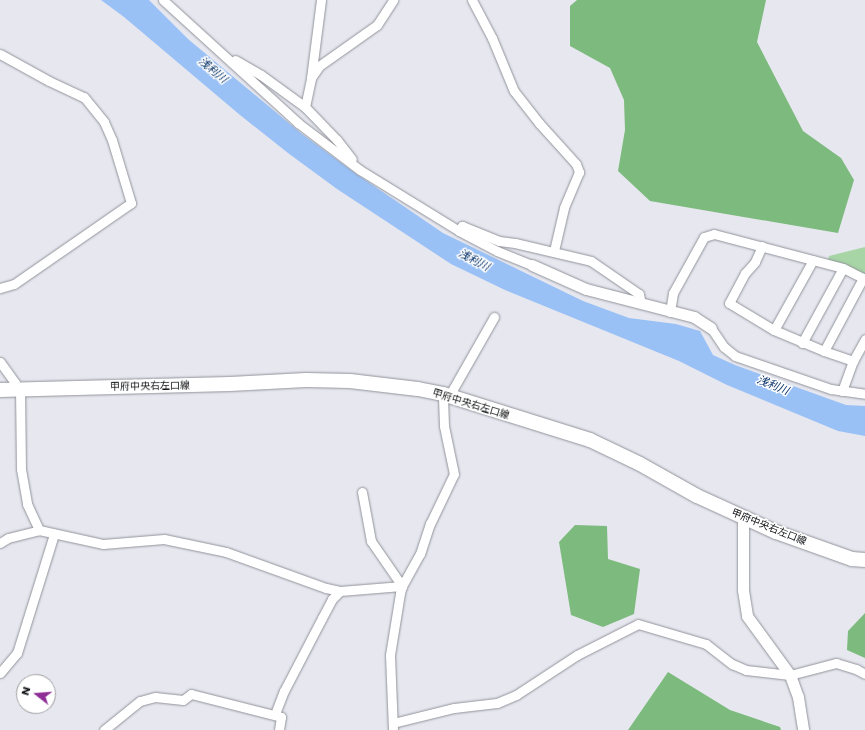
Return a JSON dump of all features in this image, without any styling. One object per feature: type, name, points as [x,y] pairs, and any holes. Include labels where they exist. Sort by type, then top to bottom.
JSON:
[{"type":"main road","name":"甲府中央右左口線","points":[[0,390],[230,384],[306,380],[350,381],[418,389],[446,395],[590,440],[640,464],[697,496],[776,532],[852,558],[865,560]]},
{"type":"street","points":[[163,0],[298,123],[360,170],[458,231],[498,251],[586,289],[694,317],[711,328],[724,347],[735,356],[842,391],[865,394]]},
{"type":"street","points":[[305,107],[311,78],[321,0]]},
{"type":"street","points":[[311,78],[319,66],[377,25],[393,0]]},
{"type":"street","points":[[472,0],[492,38],[514,91],[539,123],[576,164],[579,172],[564,208],[554,251]]},
{"type":"street","points":[[221,53],[261,75],[305,107],[337,140],[360,170]]},
{"type":"street","points":[[0,54],[49,82],[84,97],[104,122],[112,140],[131,203],[14,284],[0,288]]},
{"type":"street","points":[[458,231],[462,226],[499,241],[554,251],[591,261],[639,294],[641,304]]},
{"type":"street","points":[[670,312],[673,293],[704,237],[714,234],[762,246],[843,268],[864,279],[824,351]]},
{"type":"street","points":[[762,246],[755,262],[745,274],[729,304],[774,330],[802,343],[854,360]]},
{"type":"street","points":[[774,330],[813,260]]},
{"type":"street","points":[[802,343],[843,268]]},
{"type":"street","points":[[494,317],[446,395],[444,426],[454,474],[430,524],[420,554],[402,586],[390,655],[393,727],[454,708],[497,703],[516,695],[567,660],[638,624],[706,644],[732,664],[746,670],[790,675],[836,663],[856,669],[865,674]]},
{"type":"street","points":[[842,391],[854,360],[864,343]]},
{"type":"street","points":[[0,362],[18,389],[21,470],[27,504],[39,530]]},
{"type":"street","points":[[362,492],[371,541],[402,586]]},
{"type":"street","points":[[743,517],[743,590],[747,616],[790,675],[798,697],[803,730]]},
{"type":"street","points":[[0,543],[8,538],[39,530],[103,544],[164,539],[226,552],[326,588],[340,591],[402,586]]},
{"type":"street","points":[[0,672],[17,653],[54,534]]},
{"type":"street","points":[[275,714],[284,691],[332,599],[340,591]]},
{"type":"street","points":[[104,730],[140,701],[155,697],[183,700],[191,694],[275,714],[281,717],[279,730]]},
{"type":"green space","points":[[577,0],[766,0],[757,42],[803,131],[841,158],[854,180],[838,233],[650,201],[618,171],[625,130],[624,100],[610,68],[570,46],[570,6]]},
{"type":"green space","points":[[865,247],[865,276],[828,260],[829,256]]},
{"type":"green space","points":[[575,525],[607,526],[608,559],[640,569],[634,614],[603,627],[571,615],[559,542]]},
{"type":"green space","points":[[865,613],[865,658],[847,650],[848,631]]},
{"type":"green space","points":[[668,672],[730,710],[780,727],[781,730],[628,730]]},
{"type":"water","name":"浅利川","points":[[101,0],[149,0],[188,39],[302,134],[355,173],[443,233],[583,301],[629,318],[676,324],[700,331],[713,355],[735,365],[846,405],[865,406],[865,436],[838,431],[727,385],[679,361],[505,290],[451,264],[337,189],[288,153],[240,115],[124,17]]}]
